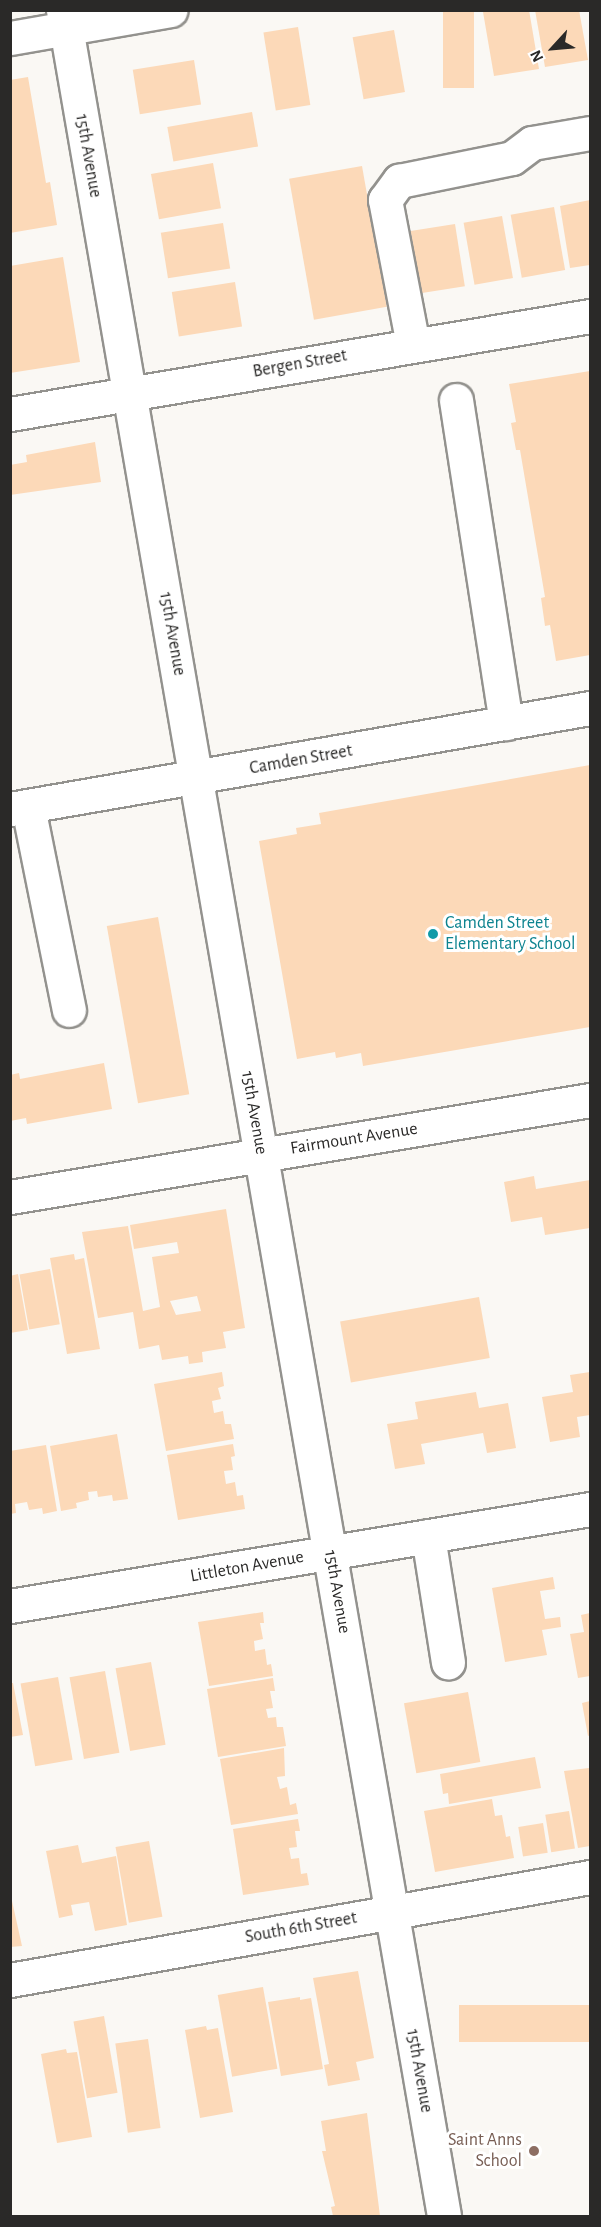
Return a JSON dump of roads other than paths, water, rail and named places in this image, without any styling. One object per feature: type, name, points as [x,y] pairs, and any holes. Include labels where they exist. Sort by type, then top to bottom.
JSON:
[{"type":"street","points":[[10,39],[65,20],[171,10]]},
{"type":"street","name":"15th Avenue","points":[[65,20],[444,2217]]},
{"type":"street","points":[[413,345],[385,200],[399,181],[512,158],[532,143],[591,133]]},
{"type":"street","name":"Bergen Street","points":[[10,414],[591,316]]},
{"type":"street","points":[[456,400],[506,723]]},
{"type":"street","name":"Camden Street","points":[[19,808],[197,779],[591,708]]},
{"type":"street","points":[[19,808],[69,1010]]},
{"type":"street","name":"Fairmount Avenue","points":[[10,1197],[591,1100]]},
{"type":"street","name":"Littleton Avenue","points":[[10,1606],[591,1509]]},
{"type":"street","points":[[428,1536],[448,1662]]},
{"type":"street","name":"South 6th Street","points":[[10,1980],[591,1877]]},
{"type":"place","name":"Camden Street Elementary School","points":[[433,934]]},
{"type":"place","name":"Saint Anns School","points":[[534,2151]]}]
